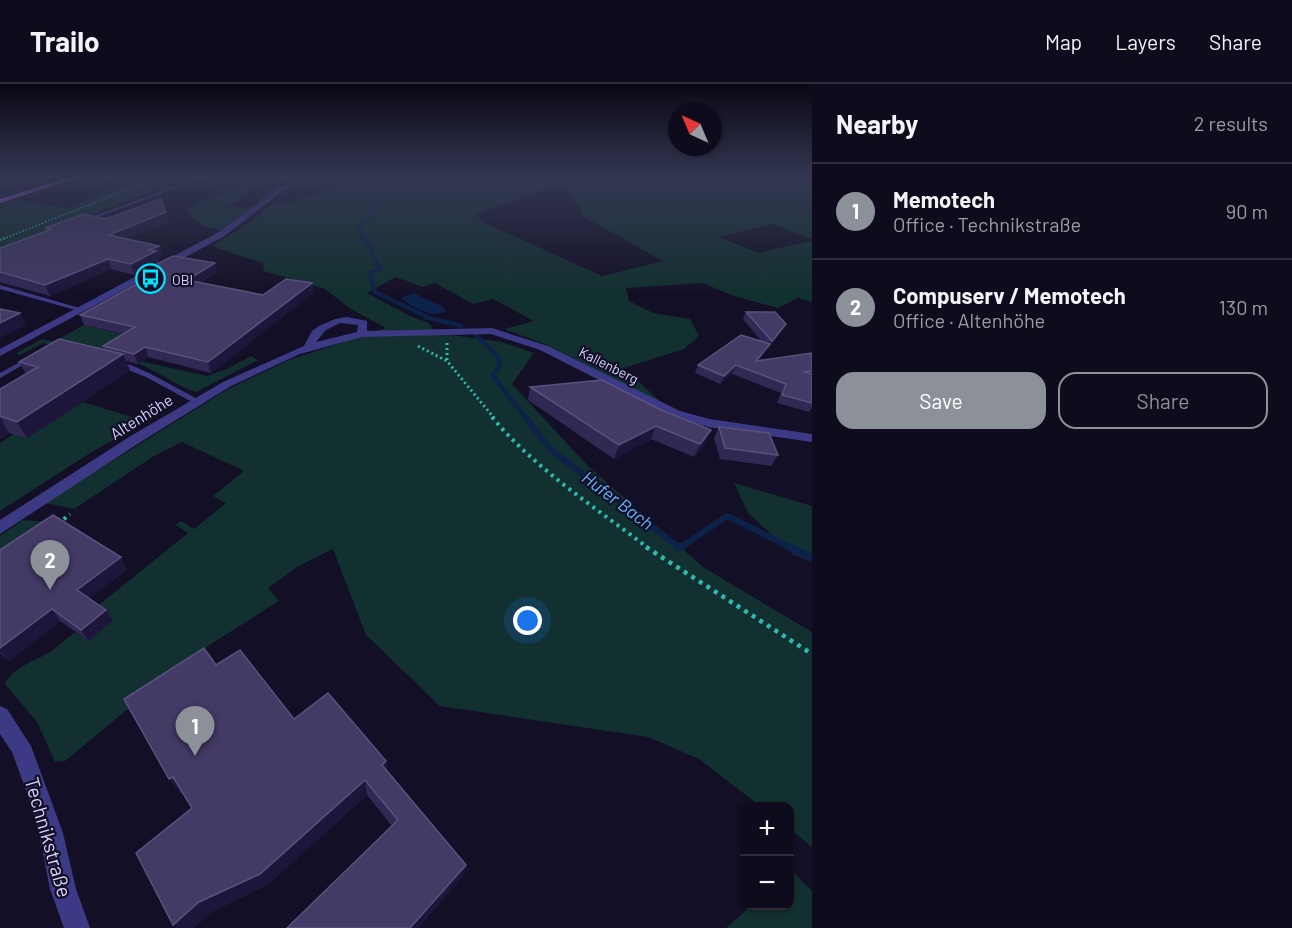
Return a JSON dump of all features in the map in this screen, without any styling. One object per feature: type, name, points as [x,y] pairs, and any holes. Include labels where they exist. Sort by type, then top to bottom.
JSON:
[{"type":"street","points":[[0,353],[226,231],[246,216]]},
{"type":"street","name":"Kallenberg","points":[[393,333],[492,331],[544,348],[676,414],[708,423],[812,438]]},
{"type":"street","name":"Altenhöhe","points":[[0,528],[196,401],[257,369],[309,348],[362,334],[393,333]]},
{"type":"street","name":"Technikstraße","points":[[0,716],[20,746],[38,793],[51,833],[63,889],[77,928]]},
{"type":"lane","points":[[83,221],[96,216]]},
{"type":"lane","points":[[1,286],[81,309]]},
{"type":"lane","points":[[0,376],[40,353]]},
{"type":"lane","points":[[109,362],[144,371],[196,401]]},
{"type":"path","points":[[0,240],[60,216]]},
{"type":"path","points":[[393,333],[447,361],[508,436],[543,468],[661,558],[812,654]]},
{"type":"path","points":[[57,525],[70,514]]},
{"type":"green space","points":[[0,216],[85,216],[0,248]]},
{"type":"green space","points":[[192,216],[239,216],[221,230],[210,228]]},
{"type":"green space","points":[[257,216],[477,216],[487,224],[602,276],[663,261],[584,216],[812,216],[812,239],[772,224],[719,237],[758,253],[812,241],[812,302],[798,298],[778,308],[731,295],[703,283],[626,288],[629,301],[653,313],[690,319],[699,336],[684,349],[624,368],[662,403],[547,345],[504,329],[534,321],[493,299],[473,304],[435,283],[422,287],[396,277],[367,293],[412,317],[429,323],[436,333],[502,342],[534,353],[512,384],[586,464],[703,567],[812,632],[812,847],[794,832],[794,802],[755,802],[699,759],[648,737],[440,706],[366,635],[333,549],[297,567],[268,588],[279,601],[192,656],[65,761],[55,762],[37,722],[5,684],[18,669],[52,651],[75,632],[89,641],[95,608],[188,533],[175,525],[181,521],[194,529],[226,503],[213,496],[244,471],[182,442],[154,456],[74,509],[45,503],[228,389],[289,360],[386,328],[349,308],[325,289],[264,271],[263,263],[212,246]]},
{"type":"green space","points":[[84,325],[117,333],[146,328],[102,351],[57,340]]},
{"type":"green space","points":[[42,339],[207,376],[229,368],[251,356],[258,360],[196,392],[132,361],[112,360],[43,343],[20,355],[16,353]]},
{"type":"green space","points":[[83,402],[132,417],[175,404],[87,455],[0,511],[0,443],[14,434],[27,438]]},
{"type":"green space","points":[[734,483],[812,506],[812,562],[794,555],[748,513]]},
{"type":"green space","points":[[23,520],[48,522],[0,559],[0,536]]},
{"type":"green space","points":[[794,873],[812,891],[812,928],[726,928],[746,910],[794,910]]},
{"type":"water","points":[[414,293],[447,311],[428,313],[401,298]]},
{"type":"building","points":[[77,216],[106,219],[113,216],[155,216],[109,235],[159,246],[149,250],[156,251],[131,264],[108,259],[45,285],[0,272],[0,248],[52,229],[45,228]]},
{"type":"building","points":[[173,256],[215,263],[187,280],[263,295],[286,279],[312,283],[208,362],[145,347],[134,354],[103,346],[135,327],[80,315],[159,272],[147,269]]},
{"type":"building","points":[[0,309],[20,313],[0,323]]},
{"type":"building","points":[[746,312],[775,312],[786,324],[772,341]]},
{"type":"building","points":[[741,335],[770,344],[756,361],[812,353],[812,371],[803,372],[812,374],[812,403],[782,395],[786,384],[736,365],[724,376],[698,365]]},
{"type":"building","points":[[59,339],[123,354],[17,422],[0,416],[0,389],[38,367],[19,362]]},
{"type":"building","points":[[602,380],[661,410],[711,430],[700,444],[656,426],[619,445],[530,387]]},
{"type":"building","points":[[719,427],[769,433],[778,455],[725,448]]},
{"type":"building","points":[[53,515],[121,557],[77,590],[106,610],[81,630],[52,609],[0,648],[0,550]]},
{"type":"building","points":[[204,648],[216,665],[240,650],[294,719],[328,693],[386,761],[382,765],[466,865],[410,928],[287,928],[398,820],[365,780],[260,874],[199,902],[173,925],[136,853],[192,808],[173,777],[169,779],[124,699]]},
{"type":"waterway","name":"Hufer Bach","points":[[362,237],[358,228],[370,216]]},
{"type":"waterway","name":"Hufer Bach","points":[[362,237],[372,248],[371,253],[380,269],[370,273],[375,292],[427,317]]},
{"type":"waterway","name":"Hufer Bach","points":[[424,316],[461,326]]},
{"type":"waterway","name":"Hufer Bach","points":[[476,335],[497,356],[500,365],[493,376],[526,418]]},
{"type":"waterway","name":"Hufer Bach","points":[[525,417],[551,450],[679,547]]},
{"type":"waterway","name":"Hufer Bach","points":[[681,547],[727,516],[792,548]]},
{"type":"waterway","name":"Hufer Bach","points":[[789,547],[812,558]]},
{"type":"place","name":"OBI","points":[[151,279]]},
{"type":"place","name":"Compuserv / Memotech","points":[[50,590]]},
{"type":"place","name":"Memotech","points":[[195,756]]}]
